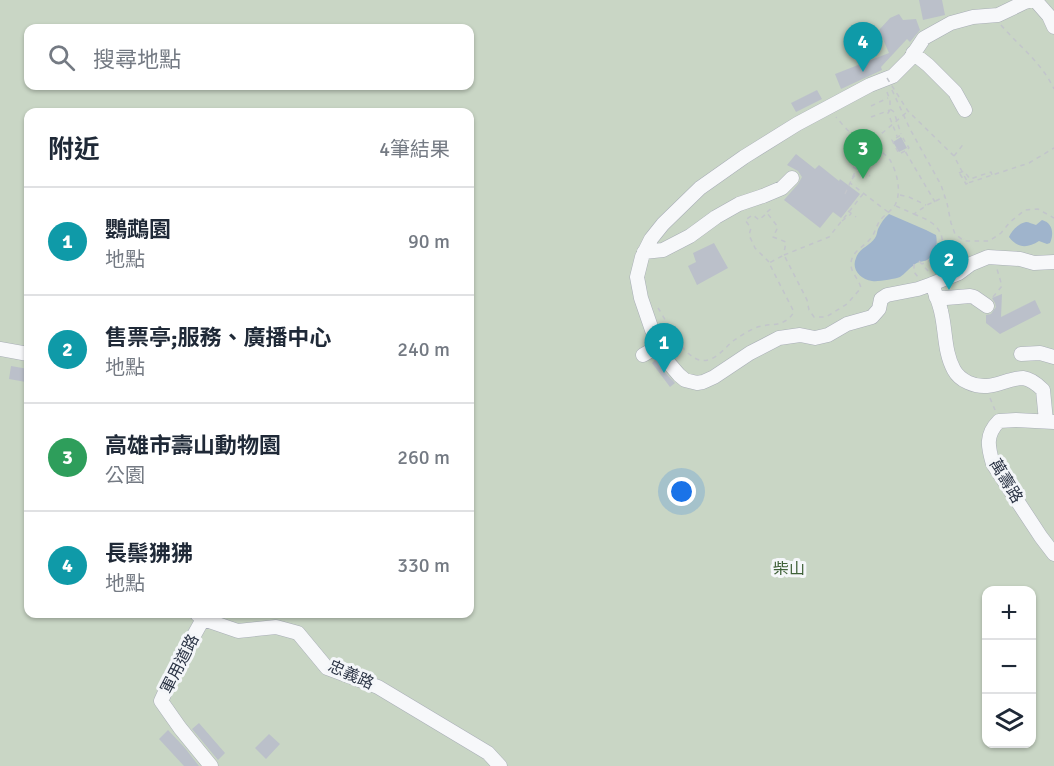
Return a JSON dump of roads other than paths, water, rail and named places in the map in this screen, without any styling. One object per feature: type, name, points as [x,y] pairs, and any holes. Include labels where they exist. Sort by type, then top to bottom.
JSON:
[{"type":"lane","points":[[990,302],[970,296],[946,298],[934,291],[918,289],[887,295],[881,299],[879,309],[873,317],[847,324],[828,335],[815,338],[800,335],[779,338],[750,352],[703,382],[693,382],[678,375],[659,346],[646,314],[637,277],[644,252],[651,239],[700,188],[796,124],[870,85],[893,76],[910,59],[924,38],[951,23],[973,17],[998,15],[1034,0],[1049,16],[1054,27]]},
{"type":"lane","points":[[913,53],[955,92],[965,110]]},
{"type":"lane","points":[[644,252],[663,250],[690,236],[739,204],[782,188],[792,178]]},
{"type":"lane","points":[[934,291],[971,264],[988,257],[1020,259],[1034,263],[1054,262]]},
{"type":"lane","points":[[934,291],[941,311],[950,360],[955,372],[964,381],[985,386],[1024,378],[1033,382],[1043,390],[1050,422]]},
{"type":"lane","points":[[643,355],[659,346]]},
{"type":"lane","points":[[0,349],[24,353]]},
{"type":"lane","points":[[1021,354],[1040,353],[1054,357]]},
{"type":"lane","name":"萬壽路","points":[[1050,422],[999,421],[989,436],[989,451],[993,464],[1054,554]]},
{"type":"lane","name":"軍用道路","points":[[199,618],[161,701],[212,766]]},
{"type":"lane","name":"忠義路","points":[[205,618],[238,631],[276,627],[298,633],[327,668],[378,687],[488,753],[500,766]]},
{"type":"water","points":[[889,214],[936,235],[936,249],[930,258],[919,262],[900,277],[878,281],[868,280],[860,276],[856,270],[856,258],[875,238],[880,225]]},
{"type":"water","points":[[1042,220],[1046,221],[1052,229],[1050,243],[1039,241],[1023,246],[1016,244],[1009,237],[1013,230],[1021,224],[1026,222],[1036,225]]},
{"type":"place","name":"長鬃狒狒","points":[[863,72]]},
{"type":"place","name":"高雄市壽山動物園","points":[[863,179]]},
{"type":"place","name":"售票亭;服務、廣播中心","points":[[949,290]]},
{"type":"place","name":"鸚鵡園","points":[[664,373]]},
{"type":"park label","name":"柴山","points":[[789,569]]}]
